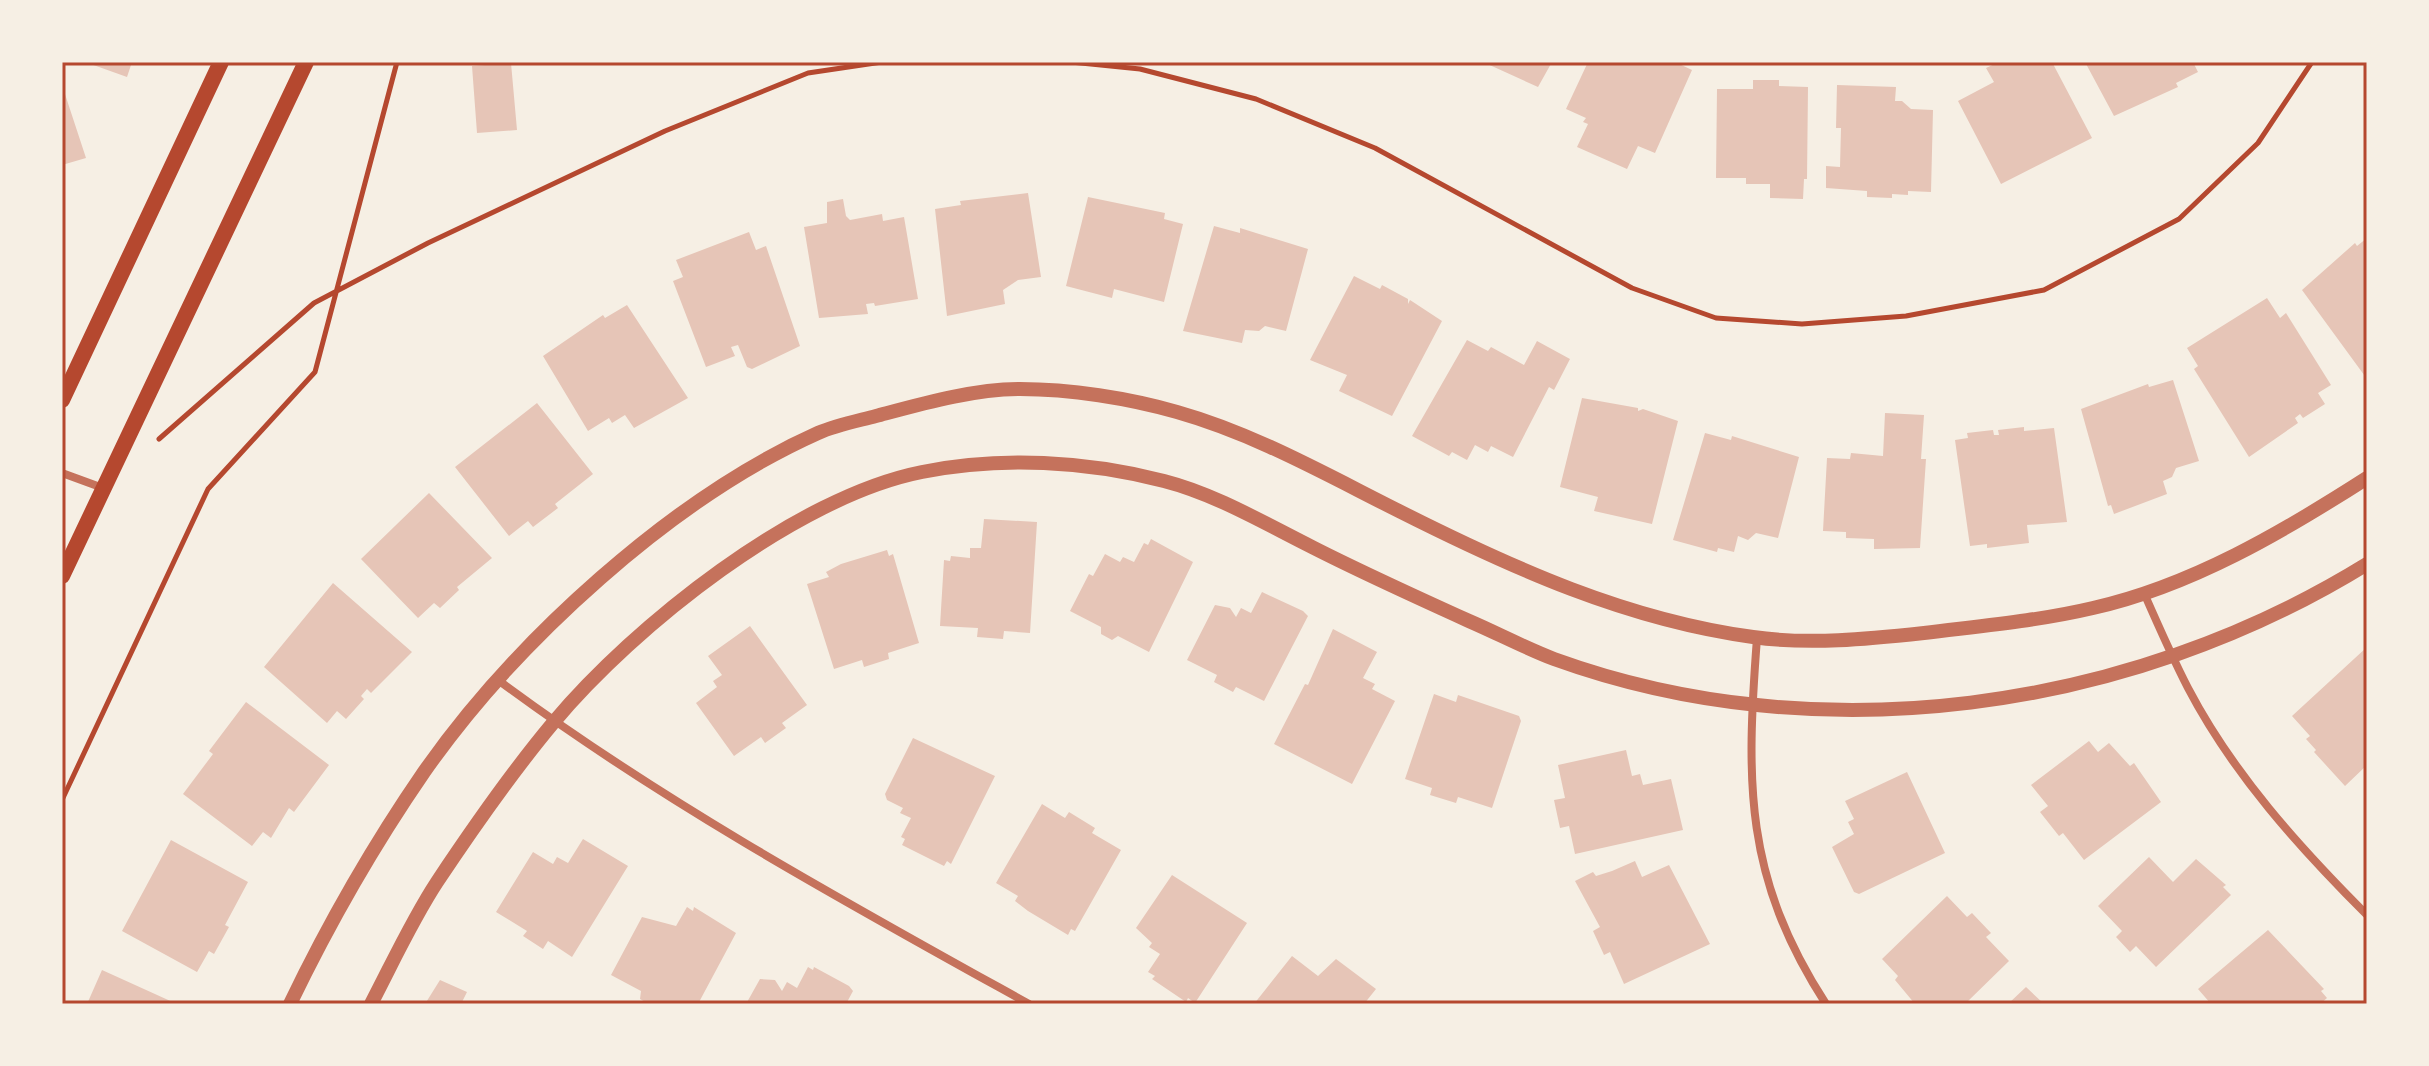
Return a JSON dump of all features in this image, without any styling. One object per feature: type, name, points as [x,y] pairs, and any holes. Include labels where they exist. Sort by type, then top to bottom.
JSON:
[{"type":"main road","points":[[62,400],[221,62]]},
{"type":"main road","points":[[62,576],[306,62]]},
{"type":"street","points":[[290,1004],[361,867],[427,767],[498,680],[544,631],[649,539],[736,477],[821,431],[925,403],[1017,389],[1099,397],[1175,411],[1280,451],[1536,578],[1679,623],[1757,638],[1859,639],[1982,626],[2094,608],[2144,593],[2247,550],[2367,478]]},
{"type":"street","points":[[371,1004],[434,886],[554,722],[607,666],[676,606],[767,539],[834,502],[921,472],[1028,462],[1103,468],[1169,482],[1236,508],[1358,571],[1552,658],[1641,685],[1752,705],[1854,709],[1957,706],[2093,680],[2172,657],[2294,606],[2367,564]]},
{"type":"street","points":[[62,473],[103,488]]},
{"type":"street","points":[[2144,593],[2189,691],[2241,773],[2285,828],[2367,915]]},
{"type":"street","points":[[1757,638],[1749,757],[1753,818],[1767,879],[1788,940],[1826,1004]]},
{"type":"street","points":[[498,680],[554,722],[742,844],[1029,1004]]},
{"type":"path","points":[[62,800],[208,489],[315,372],[397,62]]},
{"type":"path","points":[[150,447],[314,303],[339,289],[428,243],[665,131],[808,73],[882,62]]},
{"type":"path","points":[[1071,62],[1140,69],[1256,99],[1375,148],[1632,288],[1716,318],[1802,324],[1906,316],[2044,290],[2179,219],[2258,143],[2312,62]]},
{"type":"building","points":[[85,62],[132,62],[127,77]]},
{"type":"building","points":[[1483,62],[1552,62],[1538,87]]},
{"type":"building","points":[[1588,62],[1675,62],[1692,70],[1655,153],[1638,146],[1627,169],[1577,147],[1588,124],[1583,122],[1586,118],[1566,109]]},
{"type":"building","points":[[1999,62],[2052,62],[2092,138],[2001,184],[1958,101],[1994,82],[1986,68]]},
{"type":"building","points":[[2085,62],[2193,62],[2198,72],[2176,83],[2178,87],[2114,116]]},
{"type":"building","points":[[511,63],[517,130],[477,133],[472,66]]},
{"type":"building","points":[[1753,80],[1779,80],[1779,86],[1808,87],[1807,179],[1804,179],[1803,199],[1770,198],[1770,184],[1746,184],[1746,178],[1716,178],[1717,89],[1753,89]]},
{"type":"building","points":[[62,85],[86,158],[62,165]]},
{"type":"building","points":[[1837,85],[1896,87],[1895,101],[1902,101],[1911,109],[1933,110],[1931,192],[1908,191],[1908,195],[1892,194],[1892,198],[1867,197],[1867,191],[1826,188],[1826,166],[1840,167],[1841,128],[1836,128]]},
{"type":"building","points":[[1028,193],[1041,277],[1018,280],[1003,290],[1005,304],[947,316],[935,209],[961,205],[960,201]]},
{"type":"building","points":[[1088,197],[1165,213],[1164,219],[1183,224],[1164,302],[1114,289],[1112,298],[1066,286]]},
{"type":"building","points":[[843,199],[846,216],[850,220],[882,214],[883,221],[904,217],[918,299],[875,306],[874,303],[866,304],[868,314],[819,318],[804,227],[827,223],[827,202]]},
{"type":"building","points":[[1214,226],[1240,233],[1240,228],[1308,249],[1286,331],[1265,326],[1259,331],[1245,330],[1242,343],[1183,331]]},
{"type":"building","points":[[749,232],[756,250],[766,246],[800,346],[752,369],[747,367],[738,345],[731,347],[735,356],[706,367],[673,281],[683,277],[676,260]]},
{"type":"building","points":[[2367,238],[2367,379],[2302,290],[2355,243],[2357,246]]},
{"type":"building","points":[[1354,276],[1380,289],[1382,285],[1408,299],[1408,304],[1410,300],[1442,321],[1392,416],[1339,391],[1347,375],[1310,360]]},
{"type":"building","points":[[2267,298],[2280,318],[2286,313],[2331,385],[2318,393],[2325,404],[2303,418],[2300,414],[2295,418],[2298,423],[2249,457],[2194,369],[2198,366],[2187,348]]},
{"type":"building","points":[[627,305],[688,398],[634,428],[625,415],[612,423],[609,418],[588,431],[543,356],[603,315],[605,318]]},
{"type":"building","points":[[1467,340],[1488,351],[1491,347],[1524,365],[1537,341],[1570,359],[1554,390],[1549,387],[1513,457],[1491,446],[1488,452],[1475,445],[1467,460],[1452,452],[1449,456],[1412,436]]},
{"type":"building","points":[[2173,380],[2199,461],[2176,468],[2172,477],[2163,481],[2167,494],[2114,514],[2111,505],[2108,506],[2081,409],[2148,384],[2149,387]]},
{"type":"building","points":[[1582,398],[1638,408],[1638,411],[1643,409],[1678,421],[1652,524],[1594,511],[1598,497],[1560,487]]},
{"type":"building","points":[[537,403],[593,474],[555,504],[558,508],[533,527],[528,521],[509,536],[455,467]]},
{"type":"building","points":[[1885,413],[1924,415],[1921,459],[1926,459],[1920,548],[1874,549],[1874,539],[1846,538],[1846,532],[1823,531],[1827,458],[1850,459],[1851,453],[1883,456]]},
{"type":"building","points":[[2024,427],[2024,431],[2054,428],[2067,522],[2027,525],[2029,543],[1987,548],[1987,544],[1970,546],[1955,440],[1968,438],[1967,433],[1993,430],[1994,435],[1999,435],[1998,430]]},
{"type":"building","points":[[1705,433],[1731,440],[1732,436],[1799,457],[1778,538],[1756,533],[1748,540],[1738,536],[1734,552],[1718,548],[1717,552],[1673,540]]},
{"type":"building","points":[[429,493],[492,558],[457,587],[459,590],[440,608],[434,603],[418,618],[361,559]]},
{"type":"building","points":[[984,519],[1037,522],[1030,633],[1004,631],[1003,639],[977,637],[978,628],[940,626],[944,560],[950,561],[951,556],[970,558],[970,548],[981,548]]},
{"type":"building","points":[[1151,539],[1193,562],[1149,652],[1118,636],[1112,640],[1101,634],[1101,627],[1070,611],[1089,574],[1093,576],[1105,554],[1120,562],[1123,557],[1134,562],[1144,543],[1148,545]]},
{"type":"building","points":[[887,550],[889,556],[893,554],[919,643],[888,653],[889,659],[864,667],[862,660],[834,669],[807,584],[829,577],[826,572],[841,564]]},
{"type":"building","points":[[333,583],[412,652],[371,693],[367,689],[361,696],[364,699],[346,719],[337,711],[327,723],[264,667]]},
{"type":"building","points":[[1262,592],[1308,616],[1264,701],[1236,687],[1233,692],[1214,682],[1217,675],[1187,660],[1215,605],[1230,608],[1236,617],[1241,608],[1251,613]]},
{"type":"building","points":[[750,626],[807,705],[782,723],[786,728],[765,743],[761,737],[734,756],[696,703],[717,687],[713,681],[722,675],[708,656]]},
{"type":"building","points":[[1333,629],[1377,652],[1363,678],[1375,684],[1372,689],[1395,701],[1352,784],[1274,744],[1305,684],[1308,685]]},
{"type":"building","points":[[2367,647],[2367,765],[2345,786],[2314,752],[2316,750],[2306,739],[2310,736],[2292,716]]},
{"type":"building","points":[[1434,694],[1456,702],[1458,695],[1519,716],[1521,721],[1492,808],[1458,797],[1456,803],[1430,795],[1432,788],[1405,779]]},
{"type":"building","points":[[246,702],[329,765],[294,812],[289,808],[271,838],[263,832],[252,846],[183,794],[213,754],[209,751]]},
{"type":"building","points":[[913,738],[995,776],[951,864],[947,861],[944,866],[902,845],[905,839],[901,837],[911,818],[900,813],[903,808],[887,800],[885,794]]},
{"type":"building","points":[[2089,741],[2098,752],[2109,743],[2130,766],[2134,763],[2161,802],[2084,860],[2063,833],[2059,836],[2040,812],[2048,806],[2031,785]]},
{"type":"building","points":[[1626,750],[1632,776],[1640,774],[1643,785],[1671,779],[1683,830],[1575,854],[1569,826],[1560,828],[1554,800],[1565,798],[1558,765]]},
{"type":"building","points":[[1907,772],[1945,853],[1859,894],[1854,892],[1832,847],[1854,834],[1848,822],[1854,819],[1845,801]]},
{"type":"building","points":[[1042,804],[1065,818],[1069,812],[1095,828],[1092,833],[1121,850],[1075,931],[1071,929],[1068,935],[1028,911],[1015,901],[1018,896],[996,883]]},
{"type":"building","points":[[583,839],[628,866],[572,957],[548,941],[543,949],[523,936],[527,931],[496,912],[533,852],[553,864],[557,857],[568,863]]},
{"type":"building","points":[[171,840],[248,882],[225,925],[229,927],[214,954],[209,951],[197,972],[122,931]]},
{"type":"building","points":[[2149,857],[2173,882],[2196,859],[2226,885],[2223,887],[2231,895],[2156,967],[2136,946],[2130,952],[2116,937],[2122,931],[2098,906]]},
{"type":"building","points":[[1635,861],[1642,877],[1669,865],[1710,944],[1624,984],[1610,952],[1604,955],[1593,931],[1600,927],[1575,881],[1593,872],[1596,876]]},
{"type":"building","points":[[1172,875],[1247,923],[1195,1003],[1188,998],[1186,1002],[1152,979],[1155,976],[1148,972],[1160,954],[1149,947],[1152,943],[1136,928]]},
{"type":"building","points":[[1947,896],[1967,917],[1972,913],[1991,933],[1986,937],[2009,961],[1965,1004],[1915,1004],[1895,980],[1898,976],[1882,959]]},
{"type":"building","points":[[687,907],[693,911],[694,907],[736,933],[698,1004],[660,1001],[649,1004],[640,999],[641,991],[611,975],[642,917],[676,926]]},
{"type":"building","points":[[2268,930],[2324,989],[2321,991],[2327,998],[2320,1004],[2211,1004],[2198,989]]},
{"type":"building","points":[[1292,956],[1318,976],[1336,959],[1376,989],[1364,1004],[1254,1004]]},
{"type":"building","points":[[808,967],[813,970],[814,967],[849,986],[853,991],[846,1004],[746,1004],[760,979],[775,980],[782,991],[787,982],[797,988]]},
{"type":"building","points":[[102,970],[177,1004],[87,1004]]},
{"type":"building","points":[[440,980],[467,992],[461,1004],[425,1004]]},
{"type":"building","points":[[2026,987],[2044,1004],[2008,1004]]}]
